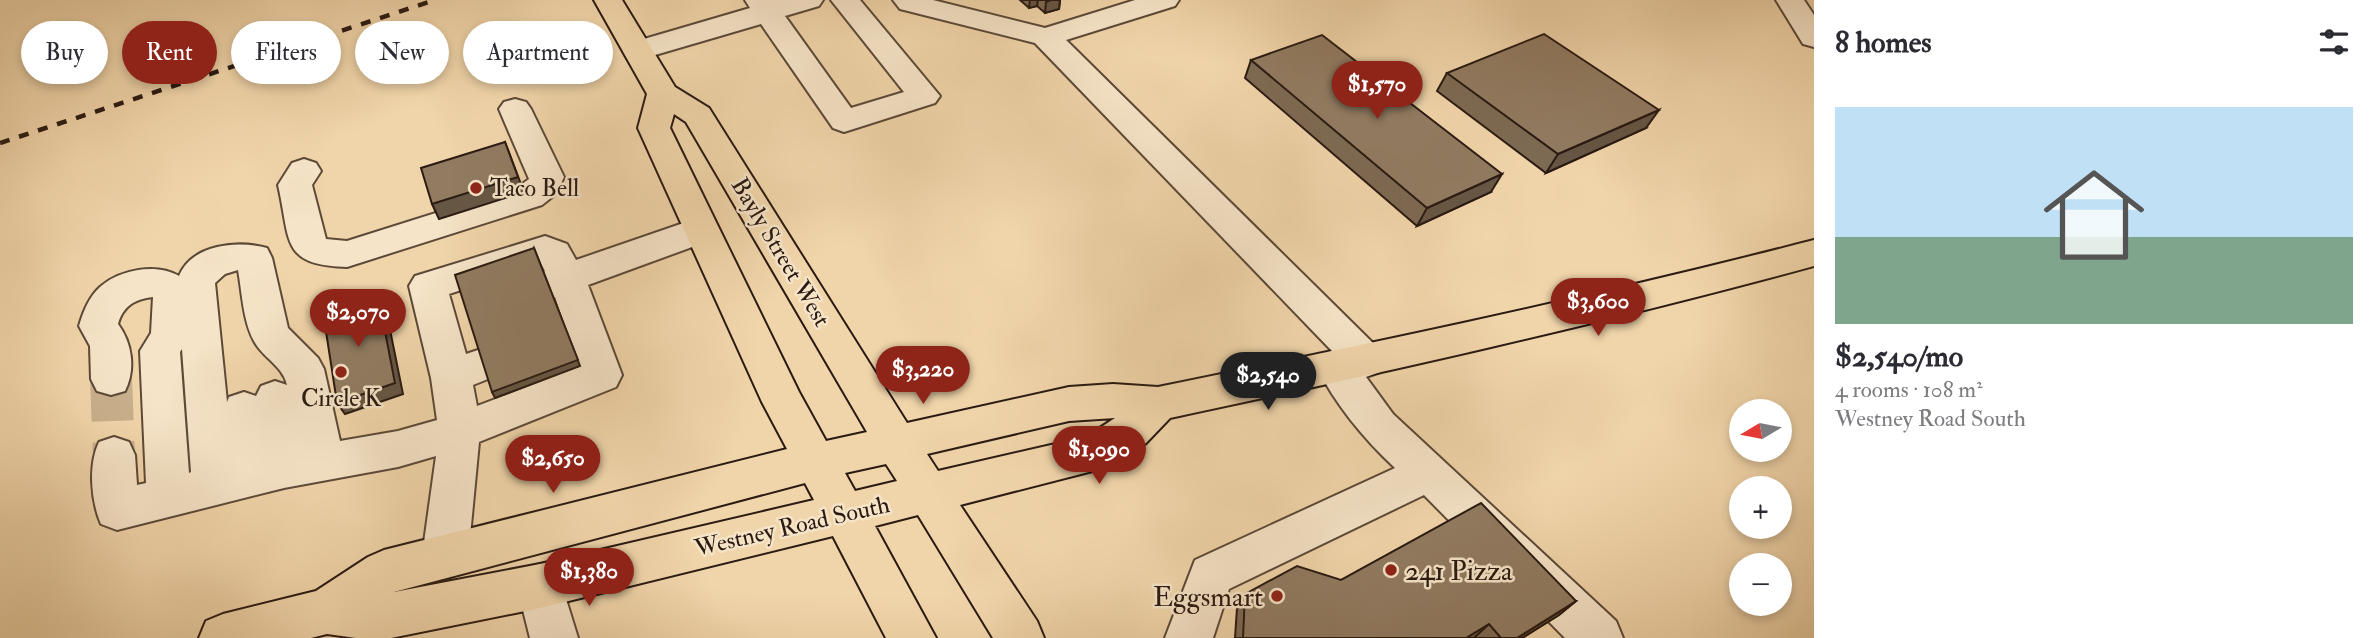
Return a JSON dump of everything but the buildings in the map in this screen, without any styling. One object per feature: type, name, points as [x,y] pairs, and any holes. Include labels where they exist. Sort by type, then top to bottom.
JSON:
[{"type":"main road","name":"Bayly Street West","points":[[608,0],[663,94],[698,115],[897,444],[1020,638]]},
{"type":"main road","points":[[663,94],[654,128],[783,402],[912,638]]},
{"type":"main road","name":"Westney Road South","points":[[223,638],[327,611],[384,572],[816,461],[1069,404],[1113,401],[1158,404],[1351,364],[1682,288],[1814,253]]},
{"type":"main road","name":"Westney Road South","points":[[327,611],[404,625],[541,586],[1097,453],[1131,430],[1158,404]]},
{"type":"street","points":[[638,51],[764,6],[809,0]]},
{"type":"street","points":[[764,6],[844,121],[924,96],[845,0]]},
{"type":"street","points":[[907,0],[910,3],[1046,37],[1165,0]]},
{"type":"street","points":[[1790,0],[1811,31]]},
{"type":"street","points":[[1046,37],[1351,364],[1378,426],[1429,472],[1599,638]]},
{"type":"street","points":[[304,171],[295,185],[310,247],[321,253],[347,254],[530,196],[544,186],[547,177],[515,109]]},
{"type":"street","points":[[558,281],[701,230]]},
{"type":"street","points":[[114,454],[117,510],[268,473],[398,449],[458,432],[602,375],[576,330],[558,281],[554,253],[545,249],[428,286],[453,319],[468,370],[458,432],[445,557]]},
{"type":"street","points":[[160,351],[110,361],[98,326],[103,307],[119,292],[140,284],[159,282],[172,290],[170,335],[160,351],[169,496]]},
{"type":"street","points":[[259,404],[268,473]]},
{"type":"street","points":[[1189,638],[1211,575],[1429,472]]},
{"type":"street","points":[[541,586],[554,638]]},
{"type":"tunnel","points":[[111,379],[114,455]]},
{"type":"railway","points":[[0,143],[435,0]]},
{"type":"place","name":"Taco Bell","points":[[476,188]]},
{"type":"place","name":"Circle K","points":[[341,372]]},
{"type":"place","name":"241 Pizza","points":[[1391,570]]},
{"type":"place","name":"Eggsmart","points":[[1277,596]]}]
